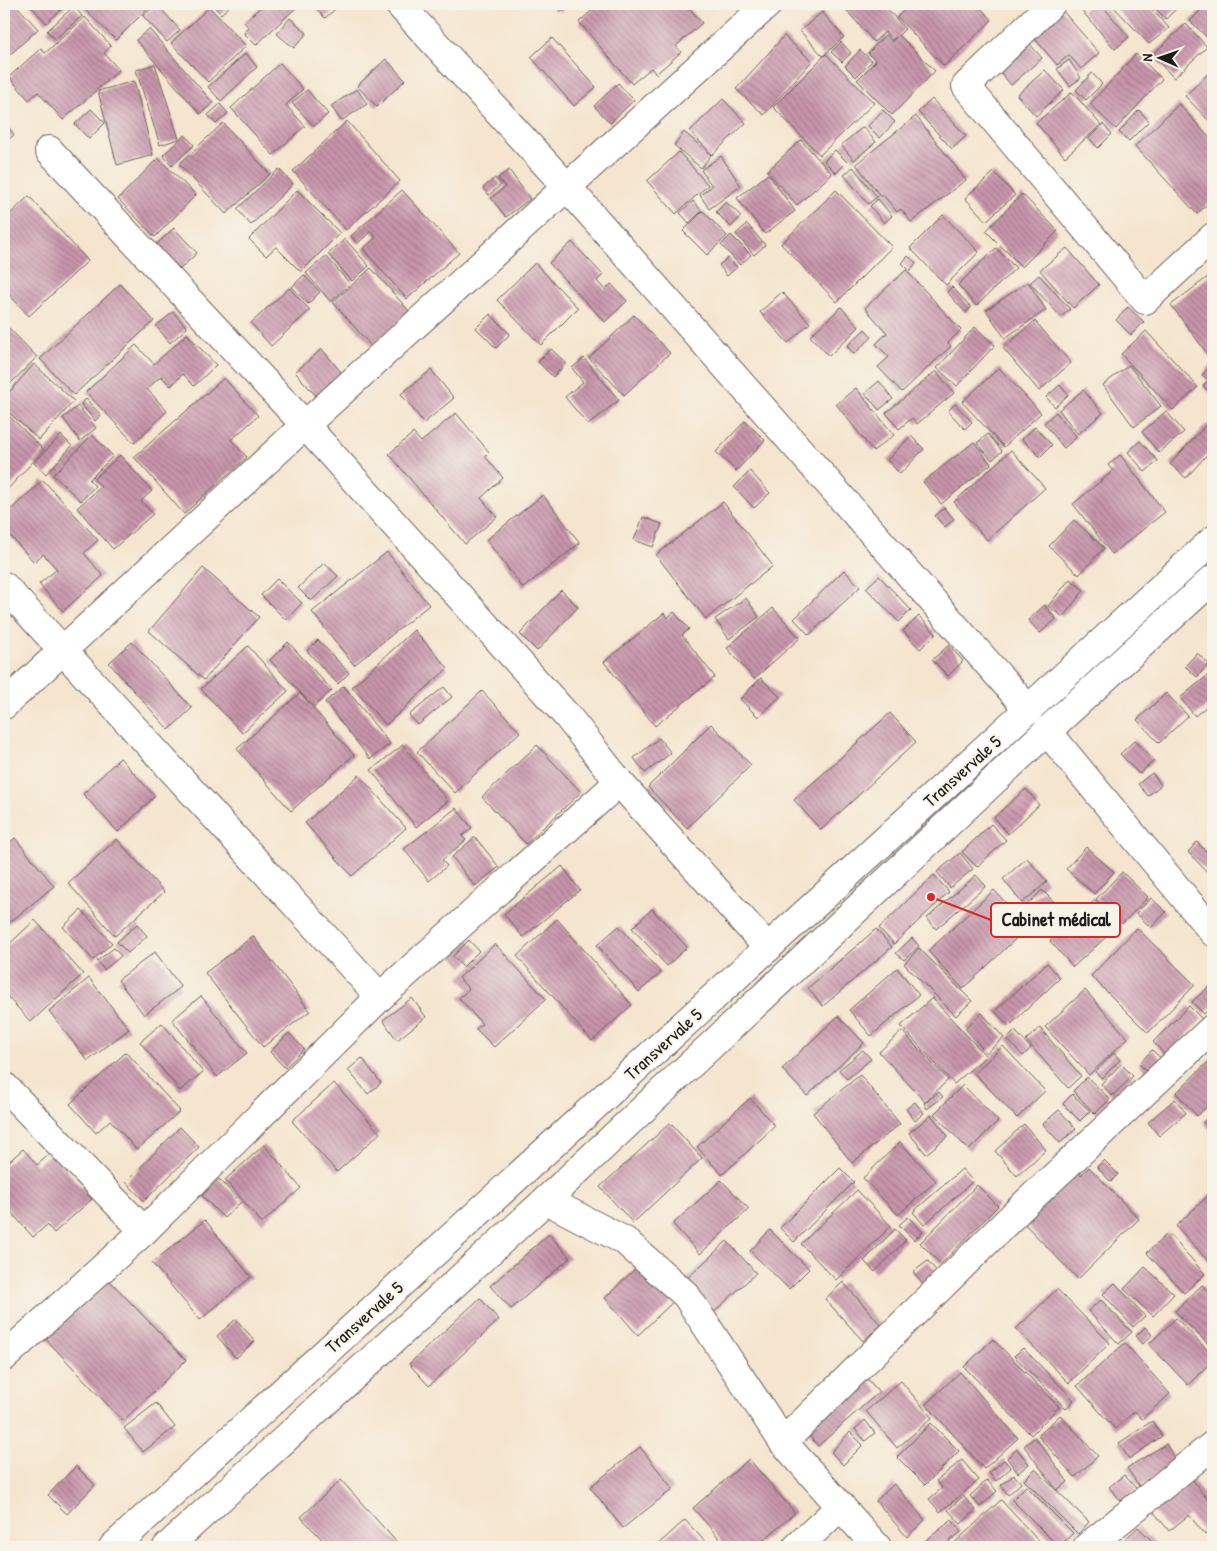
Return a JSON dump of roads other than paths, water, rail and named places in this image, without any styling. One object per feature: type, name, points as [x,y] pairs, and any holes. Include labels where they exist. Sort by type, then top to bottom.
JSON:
[{"type":"street","points":[[399,4],[567,188],[1029,710]]},
{"type":"street","points":[[4,705],[306,425],[768,4]]},
{"type":"street","points":[[1051,4],[966,86],[1145,300],[1213,237]]},
{"type":"street","points":[[49,150],[306,425],[568,717],[619,782],[768,948]]},
{"type":"street","name":"Transvervale 5","points":[[113,1547],[1213,540]]},
{"type":"street","name":"Transvervale 5","points":[[166,1547],[546,1200],[1047,731],[1213,579]]},
{"type":"street","points":[[4,586],[380,997]]},
{"type":"street","points":[[1047,731],[1213,932]]},
{"type":"street","points":[[4,1357],[144,1231],[380,997],[619,782]]},
{"type":"street","points":[[783,1442],[1026,1204],[1213,1028]]},
{"type":"street","points":[[4,1086],[144,1231]]},
{"type":"street","points":[[546,1200],[625,1241],[686,1295],[783,1442],[877,1547]]},
{"type":"street","points":[[1087,1547],[1213,1445]]},
{"type":"street","points":[[797,1547],[841,1506]]},
{"type":"place","name":"Cabinet médical","points":[[931,897]]}]
